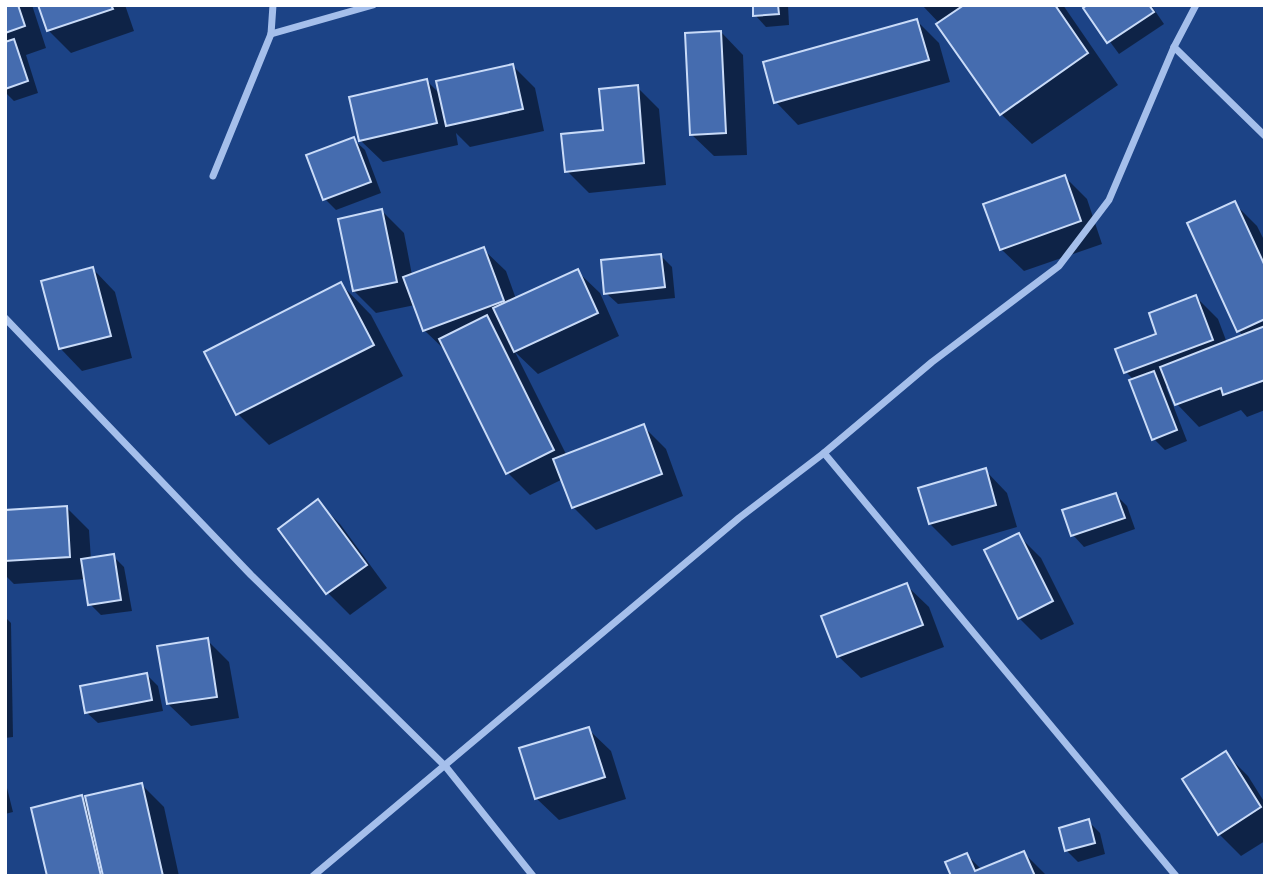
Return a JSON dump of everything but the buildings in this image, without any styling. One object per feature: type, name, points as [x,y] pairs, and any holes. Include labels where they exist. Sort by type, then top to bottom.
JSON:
[{"type":"street","points":[[214,176],[271,34],[273,5]]},
{"type":"street","points":[[271,34],[373,5]]},
{"type":"street","points":[[313,876],[446,767],[739,518],[824,453],[932,362],[1059,266],[1109,200],[1174,47],[1196,5]]},
{"type":"street","points":[[1174,47],[1265,136]]},
{"type":"street","points":[[5,318],[251,575],[446,767],[534,876]]},
{"type":"street","points":[[824,453],[1175,876]]}]
